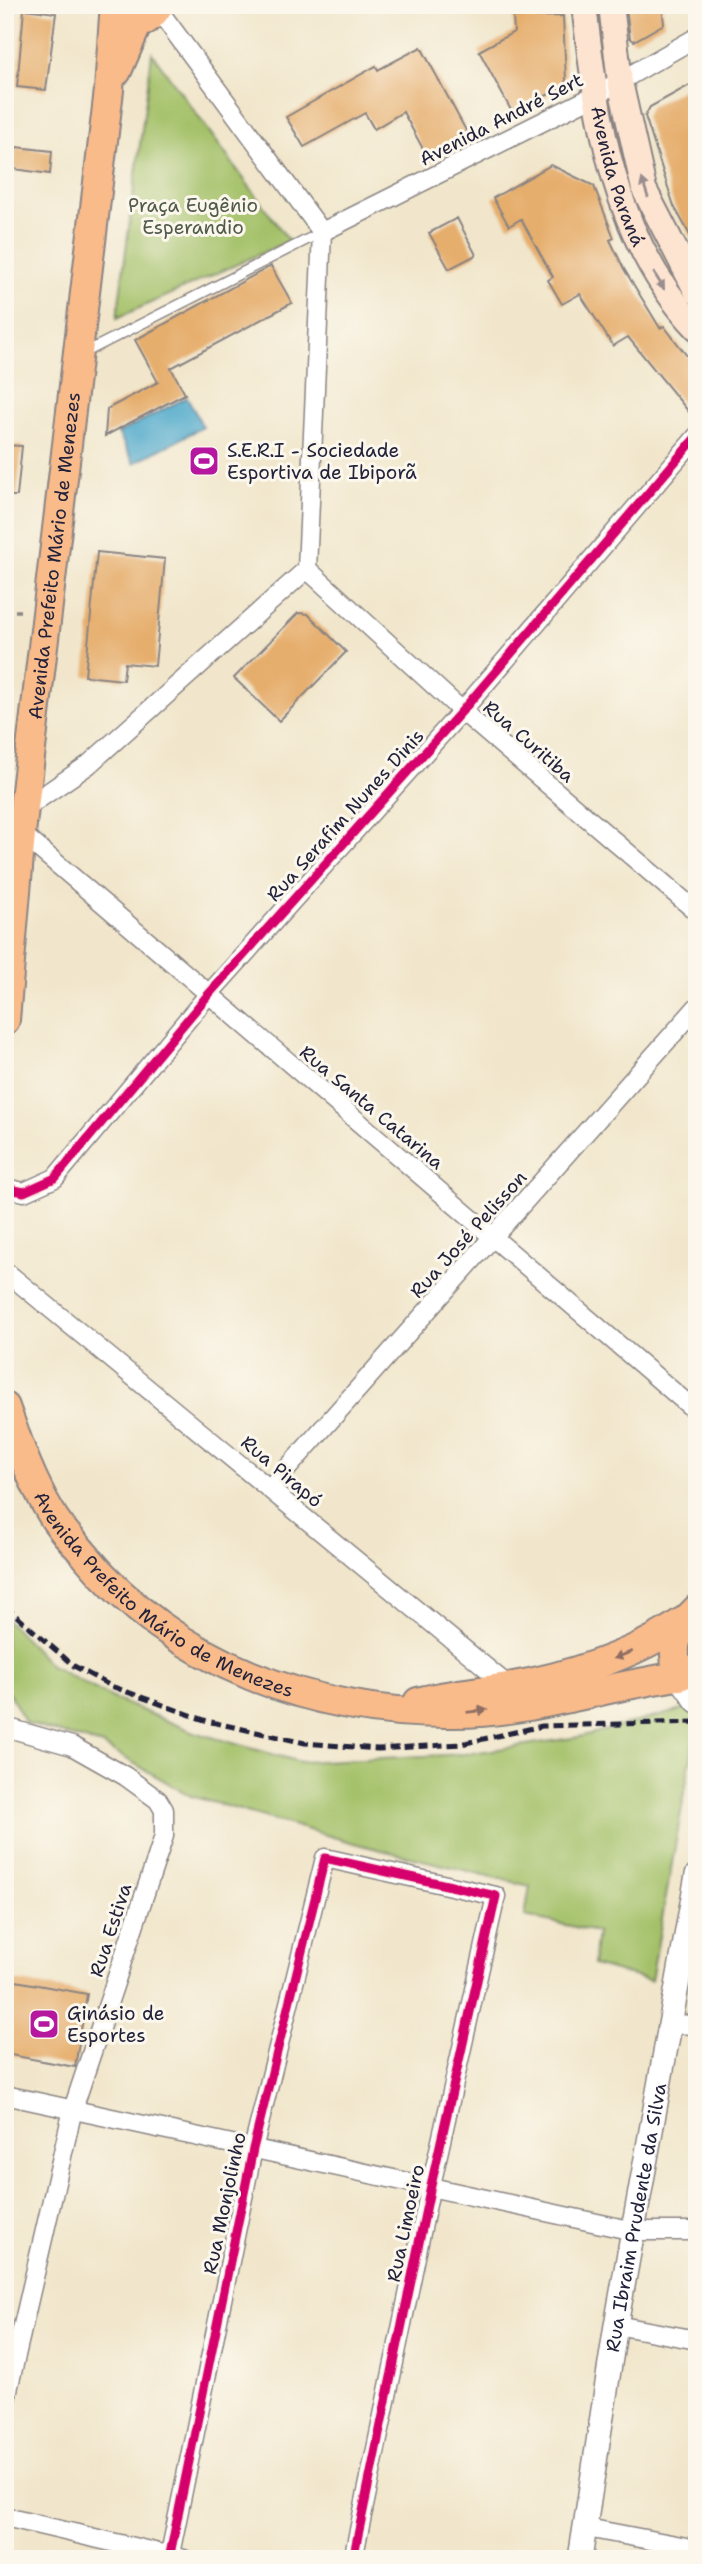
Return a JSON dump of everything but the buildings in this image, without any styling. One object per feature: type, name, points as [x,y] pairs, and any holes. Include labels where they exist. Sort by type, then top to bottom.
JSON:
[{"type":"main road","name":"Avenida Paraná","points":[[584,5],[594,96],[621,204],[647,261],[673,303],[697,328]]},
{"type":"main road","name":"Avenida Paraná","points":[[611,5],[620,82],[644,190],[697,292]]},
{"type":"main road","name":"Avenida Prefeito Mário de Menezes","points":[[5,1020],[23,821],[109,90],[135,12]]},
{"type":"main road","name":"Avenida Prefeito Mário de Menezes","points":[[5,1407],[20,1451],[52,1516],[100,1575],[149,1620],[198,1652],[247,1675],[310,1695],[384,1710],[457,1714],[520,1696],[620,1657],[657,1640],[689,1615]]},
{"type":"main road","points":[[688,1672],[673,1655],[689,1615]]},
{"type":"main road","name":"Avenida Prefeito Mário de Menezes","points":[[520,1696],[626,1683],[688,1672]]},
{"type":"street","points":[[23,821],[307,569],[322,232],[135,12]]},
{"type":"street","name":"Avenida André Sert","points":[[322,232],[594,96],[697,37]]},
{"type":"street","name":"Rua Serafim Nunes Dinis","points":[[5,1188],[24,1192],[54,1178],[208,995],[462,711],[697,436]]},
{"type":"street","name":"Rua Curitiba","points":[[307,569],[462,711],[697,912]]},
{"type":"street","name":"Rua Santa Catarina","points":[[23,821],[208,995],[697,1412]]},
{"type":"street","name":"Rua José Pelisson","points":[[270,1488],[697,1007]]},
{"type":"street","name":"Rua Pirapó","points":[[5,1271],[520,1696]]},
{"type":"street","points":[[688,1672],[697,1701]]},
{"type":"street","name":"Rua Estiva","points":[[5,1727],[52,1739],[85,1752],[158,1800],[164,1810],[164,1836],[73,2109],[5,2403]]},
{"type":"street","name":"Rua Monjolinho","points":[[174,2557],[253,2149],[325,1858],[496,1896]]},
{"type":"street","name":"Rua Ibraim Prudente da Silva","points":[[580,2559],[617,2325],[697,1875]]},
{"type":"street","name":"Rua Limoeiro","points":[[353,2559],[430,2190],[496,1896]]},
{"type":"street","points":[[670,2024],[697,2025]]},
{"type":"street","points":[[5,2095],[430,2190],[634,2231],[697,2231]]},
{"type":"street","points":[[617,2325],[697,2340]]},
{"type":"street","points":[[5,2517],[174,2557]]},
{"type":"street","points":[[587,2528],[697,2549]]},
{"type":"lane","points":[[76,357],[322,232]]},
{"type":"green space","name":"Praça Eugênio Esperandio","points":[[152,53],[289,241],[117,318]]},
{"type":"green space","points":[[5,1618],[51,1666],[114,1699],[194,1732],[300,1762],[465,1754],[579,1737],[697,1706],[697,1723],[651,1981],[593,1965],[597,1932],[525,1916],[530,1886],[361,1845],[191,1796],[102,1745],[26,1723],[5,1686]]},
{"type":"water","points":[[187,397],[203,427],[134,463],[118,433]]},
{"type":"railway","points":[[5,1606],[74,1666],[111,1686],[207,1721],[305,1743],[378,1749],[461,1744],[542,1726],[697,1722]]},
{"type":"cycle path","points":[[5,1188],[24,1192],[55,1178],[208,995],[462,711],[697,436]]},
{"type":"cycle path","points":[[169,2559],[253,2149],[325,1858],[496,1896],[430,2190],[353,2559]]},
{"type":"place","name":"S.E.R.I - Sociedade Esportiva de Ibiporã","points":[[204,461]]},
{"type":"place","name":"Ginásio de Esportes","points":[[44,2024]]}]
